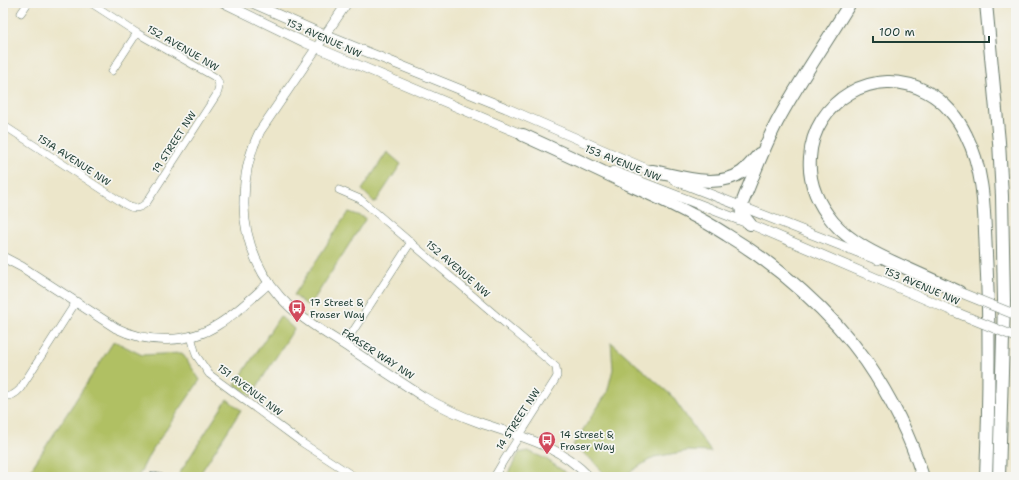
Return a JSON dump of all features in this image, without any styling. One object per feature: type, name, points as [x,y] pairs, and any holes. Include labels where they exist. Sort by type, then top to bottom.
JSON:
[{"type":"highway","points":[[750,224],[742,214],[741,206],[776,124],[799,83],[850,3]]},
{"type":"highway","points":[[986,3],[999,142],[1002,219],[1004,302],[1000,477]]},
{"type":"highway","points":[[959,292],[876,254],[859,244],[834,224],[822,207],[813,189],[809,167],[810,147],[814,134],[825,114],[848,94],[869,85],[881,83],[904,84],[916,87],[927,92],[945,106],[960,124],[970,144],[978,167],[982,190],[988,293],[989,365],[986,477]]},
{"type":"highway","points":[[523,135],[670,203],[710,224],[773,266],[795,285],[838,327],[865,360],[888,396],[904,430],[923,477]]},
{"type":"highway","points":[[652,171],[706,181],[722,181],[742,172],[766,148]]},
{"type":"main road","name":"153 AVENUE NW","points":[[224,3],[316,48],[523,135],[750,224],[1016,337]]},
{"type":"main road","name":"153 AVENUE NW","points":[[252,3],[325,35],[506,108],[652,171],[1016,315]]},
{"type":"main road","name":"FRASER WAY NW","points":[[347,3],[260,131],[252,146],[248,162],[244,193],[244,219],[251,248],[269,283],[277,294],[308,322],[442,407],[472,420],[539,442],[555,450],[574,463],[589,477]]},
{"type":"main road","points":[[3,257],[116,328],[129,334],[162,340],[191,336],[202,333],[218,325],[269,283]]},
{"type":"street","points":[[21,13],[28,3]]},
{"type":"street","name":"152 AVENUE NW","points":[[91,3],[137,33],[213,76],[218,81]]},
{"type":"street","name":"152 AVENUE NW","points":[[112,71],[137,33]]},
{"type":"street","name":"19 STREET NW","points":[[136,209],[147,202],[213,100],[218,91],[218,81]]},
{"type":"street","name":"151A AVENUE NW","points":[[3,125],[126,205],[136,209]]},
{"type":"street","name":"152 AVENUE NW","points":[[339,190],[360,199],[553,364],[557,372]]},
{"type":"street","points":[[344,345],[411,242]]},
{"type":"street","points":[[3,396],[14,395],[20,389],[76,302]]},
{"type":"street","name":"151 AVENUE NW","points":[[191,336],[196,355],[209,374],[301,442],[354,477]]},
{"type":"street","name":"14 STREET NW","points":[[494,477],[555,380],[557,372]]},
{"type":"green space","points":[[387,152],[401,164],[375,203],[362,190]]},
{"type":"green space","points":[[348,212],[366,218],[309,307],[294,295]]},
{"type":"green space","points":[[280,316],[294,329],[251,396],[235,385]]},
{"type":"green space","points":[[114,341],[142,355],[182,353],[200,380],[150,453],[138,477],[26,477]]},
{"type":"green space","points":[[611,342],[672,396],[711,452],[688,451],[654,457],[622,477],[607,477],[593,461],[573,445],[607,393],[613,369]]},
{"type":"green space","points":[[227,399],[241,410],[198,477],[184,477],[179,474]]},
{"type":"green space","points":[[528,451],[546,459],[572,477],[506,477],[519,453]]},
{"type":"place","name":"17 Street & Fraser Way","points":[[297,323]]},
{"type":"place","name":"14 Street & Fraser Way","points":[[547,455]]}]
